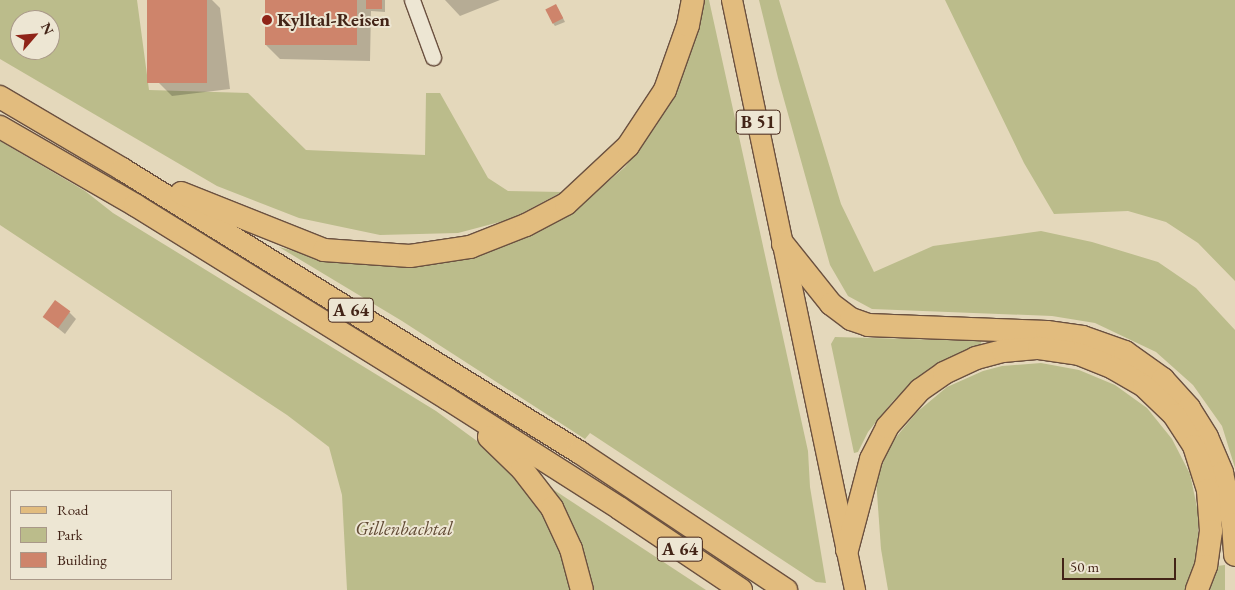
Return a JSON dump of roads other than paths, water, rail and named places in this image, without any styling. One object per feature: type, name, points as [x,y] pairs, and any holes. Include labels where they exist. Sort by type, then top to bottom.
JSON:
[{"type":"highway","points":[[122,169],[324,250],[410,256],[470,247],[526,225],[566,204],[628,146],[665,90],[688,25],[693,0]]},
{"type":"highway","name":"A 64","points":[[0,97],[122,169],[579,452],[786,590]]},
{"type":"highway","name":"A 64","points":[[0,127],[135,205],[448,399],[619,508],[741,590]]},
{"type":"highway","points":[[783,244],[831,304],[850,319],[868,325],[1047,332],[1083,337],[1125,352],[1163,379],[1189,408],[1207,437],[1222,472],[1233,524],[1235,555]]},
{"type":"highway","points":[[847,550],[871,460],[887,427],[914,396],[944,373],[976,358],[1003,351],[1039,348],[1079,354],[1114,368],[1144,386],[1179,422],[1194,446],[1208,490],[1211,531],[1206,566],[1197,590]]},
{"type":"highway","points":[[448,399],[512,459],[544,496],[565,534],[582,590]]},
{"type":"main road","name":"B 51","points":[[732,0],[855,590]]},
{"type":"street","points":[[412,0],[433,57]]},
{"type":"place","name":"Kylltal-Reisen","points":[[267,20]]},
{"type":"park label","name":"Gillenbachtal","points":[[404,529]]}]
